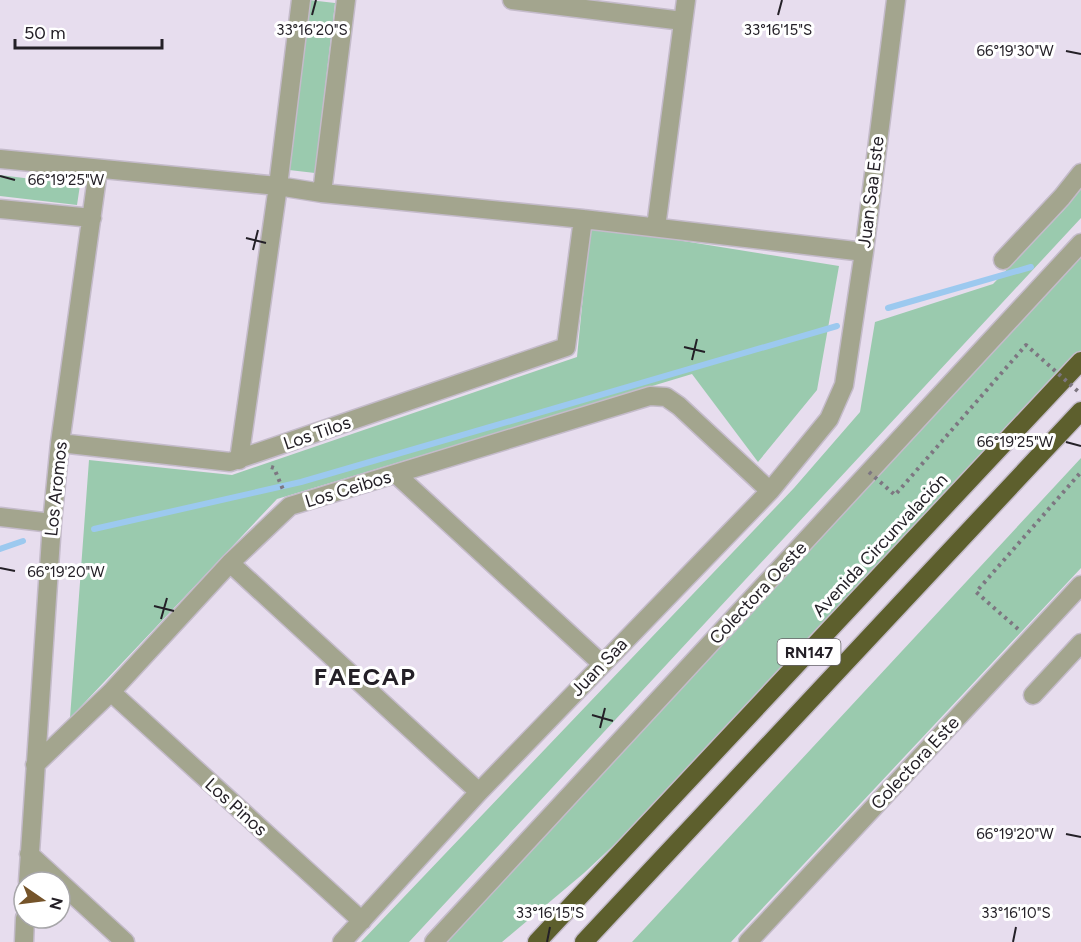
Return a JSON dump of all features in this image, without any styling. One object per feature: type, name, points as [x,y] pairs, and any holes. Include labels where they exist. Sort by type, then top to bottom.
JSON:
[{"type":"highway","name":"Avenida Circunvalación","points":[[537,942],[1081,361]]},
{"type":"highway","name":"RN147","points":[[584,942],[1081,411]]},
{"type":"highway","points":[[525,942],[558,920]]},
{"type":"street","points":[[239,460],[278,186],[301,0]]},
{"type":"street","points":[[322,193],[346,0]]},
{"type":"street","points":[[512,0],[683,21]]},
{"type":"street","points":[[656,227],[686,0]]},
{"type":"street","name":"Juan Saa Este","points":[[844,385],[864,252],[896,0]]},
{"type":"street","points":[[0,159],[278,186],[322,193],[583,219],[864,252]]},
{"type":"street","name":"Los Aromos","points":[[29,870],[52,523],[60,443],[98,170]]},
{"type":"street","points":[[1003,260],[1062,197],[1081,173]]},
{"type":"street","points":[[0,209],[92,218]]},
{"type":"street","name":"Los Tilos","points":[[60,443],[230,462],[566,347],[583,219]]},
{"type":"street","name":"Colectora Oeste","points":[[434,942],[1081,243]]},
{"type":"street","name":"Juan Saa","points":[[342,942],[479,792],[770,491],[829,419],[844,385]]},
{"type":"street","name":"Los Ceibos","points":[[35,765],[111,692],[230,563],[290,506],[650,396],[666,397],[679,406],[770,491]]},
{"type":"street","points":[[397,474],[602,664]]},
{"type":"street","points":[[0,518],[52,523]]},
{"type":"street","points":[[230,563],[479,792]]},
{"type":"street","name":"Colectora Este","points":[[748,942],[1081,585]]},
{"type":"street","points":[[1033,695],[1081,643]]},
{"type":"street","name":"Los Pinos","points":[[111,692],[362,921]]},
{"type":"street","points":[[30,854],[125,942]]},
{"type":"path","points":[[869,472],[895,495],[1026,345],[1081,394]]},
{"type":"path","points":[[239,460],[274,468],[290,506]]},
{"type":"path","points":[[1030,639],[976,592],[1081,472]]},
{"type":"green space","points":[[309,0],[335,3],[315,173],[289,170]]},
{"type":"green space","points":[[0,175],[80,185],[77,205],[0,196]]},
{"type":"green space","points":[[1081,188],[1081,218],[409,942],[361,942],[794,488],[860,412],[875,322],[993,284],[1063,211]]},
{"type":"green space","points":[[590,226],[839,266],[817,390],[758,462],[692,374],[277,499],[70,718],[89,460],[232,475],[577,357]]},
{"type":"green space","points":[[1081,257],[1081,351],[651,810],[584,873],[502,942],[442,942]]},
{"type":"green space","points":[[1081,458],[1081,568],[731,942],[632,942]]},
{"type":"waterway","points":[[888,308],[1031,267]]},
{"type":"waterway","points":[[94,529],[301,482],[837,326]]},
{"type":"waterway","points":[[0,549],[23,541]]},
{"type":"district","name":"FAECAP","points":[[365,676]]}]
